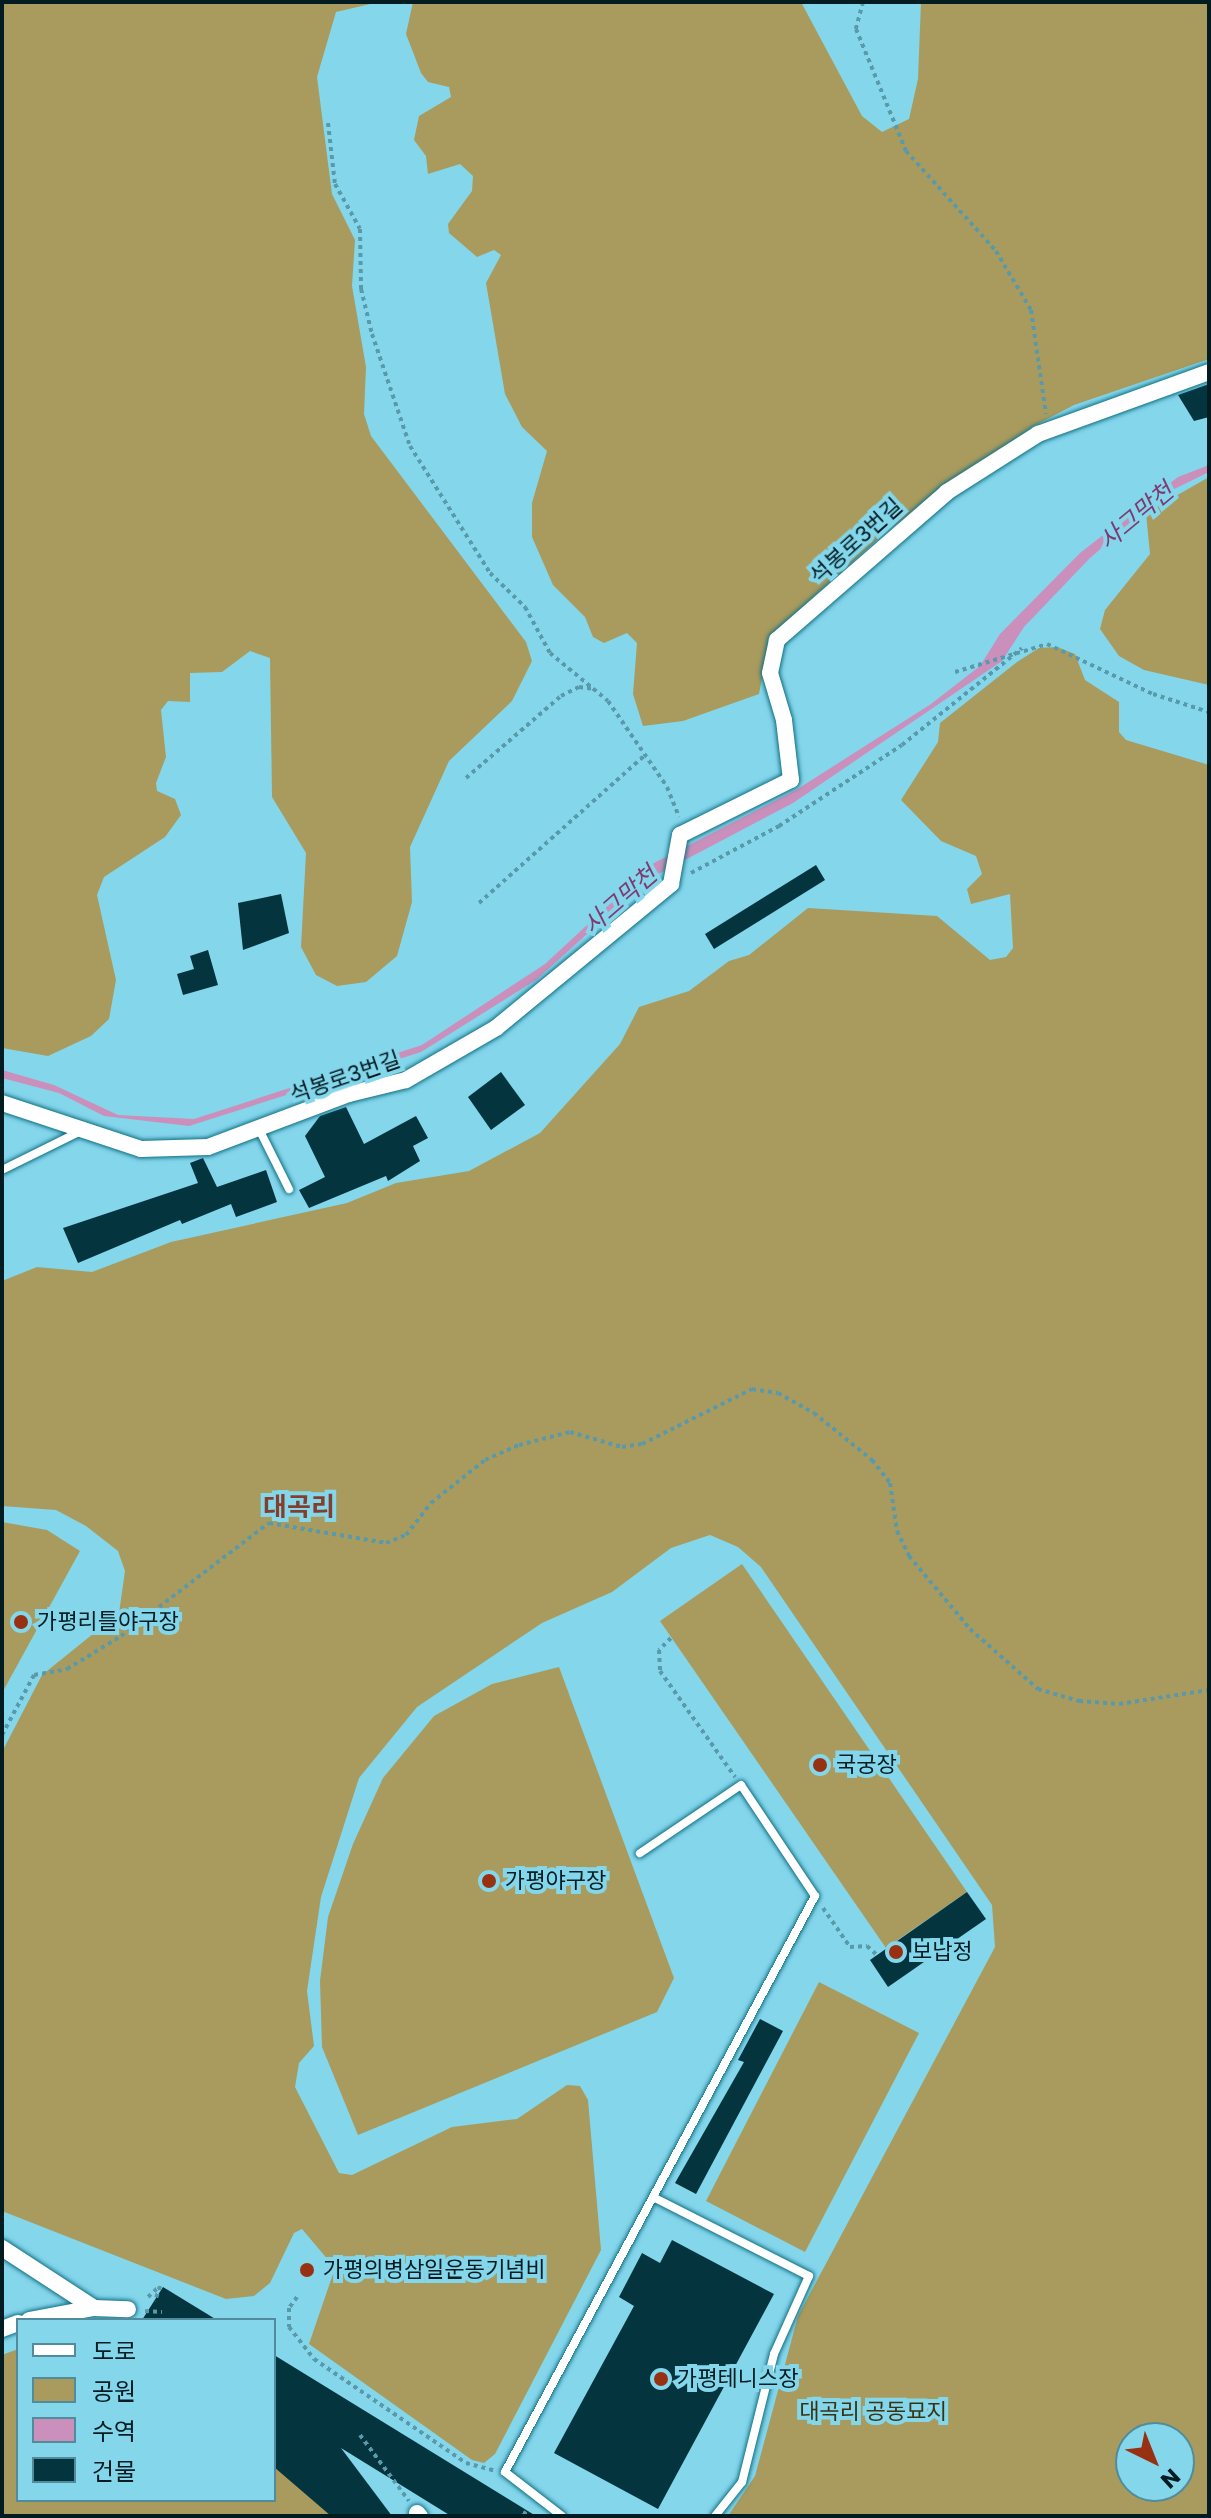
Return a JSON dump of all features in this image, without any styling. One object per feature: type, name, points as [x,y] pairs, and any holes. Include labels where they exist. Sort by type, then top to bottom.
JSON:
[{"type":"street","name":"석봉로3번길","points":[[680,835],[791,780],[784,720],[770,673],[777,640],[947,492],[1051,428],[1209,372]]},
{"type":"street","points":[[671,884],[680,835]]},
{"type":"street","name":"석봉로3번길","points":[[2,1103],[79,1132],[172,1153],[260,1131],[349,1094],[406,1080],[496,1028],[671,884]]},
{"type":"street","points":[[2,2248],[94,2308]]},
{"type":"street","points":[[40,2318],[94,2308],[128,2309]]},
{"type":"lane","points":[[260,1131],[289,1189]]},
{"type":"lane","points":[[2,1170],[79,1132]]},
{"type":"lane","points":[[562,2516],[505,2472],[815,1896],[741,1785],[640,1853]]},
{"type":"lane","points":[[653,2197],[809,2276],[774,2354],[742,2482],[715,2516]]},
{"type":"path","points":[[863,2],[856,29],[906,151],[996,251],[1031,310],[1051,428]]},
{"type":"path","points":[[328,123],[335,184],[360,229],[361,289],[372,334],[410,446],[490,573],[525,607],[538,638],[597,690],[644,756],[677,806],[680,835]]},
{"type":"path","points":[[955,672],[980,659],[1022,648],[1062,646],[1153,694],[1209,712]]},
{"type":"path","points":[[671,884],[842,785],[951,709],[1022,648]]},
{"type":"path","points":[[466,778],[561,696],[579,687],[597,690]]},
{"type":"path","points":[[479,903],[644,756]]},
{"type":"path","points":[[2,1735],[34,1675],[67,1669],[121,1636],[269,1523],[386,1543],[406,1535],[431,1503],[485,1460],[519,1445],[570,1432],[622,1447],[642,1444],[752,1389],[778,1393],[814,1413],[872,1460],[890,1483],[897,1531],[909,1556],[970,1629],[1038,1689],[1119,1704],[1209,1690]]},
{"type":"path","points":[[671,1638],[659,1650],[660,1671],[741,1785]]},
{"type":"path","points":[[815,1896],[850,1947],[867,1946],[877,1955]]},
{"type":"path","points":[[148,2297],[160,2286],[155,2301]]},
{"type":"path","points":[[297,2297],[289,2308],[289,2327],[314,2359],[466,2463],[505,2472]]},
{"type":"path","points":[[360,2435],[418,2514]]},
{"type":"path","points":[[519,2515],[529,2516]]},
{"type":"green space","points":[[2,2],[379,2],[336,12],[317,77],[332,194],[355,240],[352,286],[366,367],[364,414],[371,436],[526,642],[532,661],[512,701],[449,761],[410,847],[412,902],[397,956],[366,982],[337,986],[316,975],[301,947],[306,853],[272,797],[270,658],[250,651],[222,672],[190,673],[190,702],[168,701],[161,710],[166,757],[156,783],[157,791],[175,799],[181,815],[165,837],[104,877],[97,895],[116,980],[109,1019],[91,1036],[48,1056],[2,1048]]},
{"type":"green space","points":[[413,2],[801,2],[862,116],[882,132],[909,119],[918,79],[921,2],[1209,2],[1209,359],[1074,405],[1032,427],[888,530],[770,636],[759,694],[683,721],[643,726],[633,694],[637,643],[627,633],[604,643],[593,637],[585,617],[553,585],[532,537],[532,503],[547,451],[522,427],[505,394],[486,283],[501,255],[494,250],[477,257],[449,233],[448,224],[472,191],[473,176],[460,164],[428,174],[426,156],[414,140],[419,116],[451,97],[449,87],[428,82],[421,73],[406,34]]},
{"type":"green space","points":[[1209,477],[1209,685],[1144,670],[1119,656],[1100,629],[1105,610],[1150,554],[1146,513]]},
{"type":"green space","name":"대곡리 공동묘지","points":[[1057,647],[1075,654],[1085,680],[1119,702],[1119,732],[1126,740],[1209,765],[1209,2516],[728,2516],[755,2476],[798,2316],[995,1947],[992,1905],[761,1567],[738,1547],[710,1535],[671,1548],[612,1592],[542,1623],[417,1707],[359,1778],[321,1897],[307,1991],[314,2046],[299,2063],[295,2087],[339,2173],[352,2175],[452,2127],[517,2119],[567,2085],[580,2086],[588,2100],[601,2250],[495,2454],[484,2463],[472,2460],[309,2344],[335,2268],[302,2229],[294,2233],[270,2283],[254,2296],[226,2299],[2,2211],[2,1752],[42,1675],[119,1613],[125,1571],[118,1551],[86,1526],[56,1510],[2,1506],[2,1281],[37,1267],[92,1272],[171,1242],[347,1203],[396,1183],[469,1171],[540,1133],[620,1044],[639,1007],[689,991],[729,961],[749,955],[808,908],[937,916],[990,960],[1006,957],[1013,948],[1010,894],[971,904],[967,889],[982,874],[976,856],[941,841],[901,800],[938,742],[940,723],[1039,648]]},
{"type":"green space","name":"가평리틀야구장","points":[[2,1522],[47,1530],[80,1551],[2,1693]]},
{"type":"green space","name":"국궁장","points":[[742,1564],[967,1892],[886,1948],[660,1621]]},
{"type":"green space","name":"가평야구장","points":[[559,1667],[674,1978],[657,2012],[358,2135],[322,2047],[320,1981],[328,1917],[353,1844],[383,1778],[434,1716],[492,1684]]},
{"type":"green space","points":[[819,1982],[919,2033],[805,2252],[706,2201]]},
{"type":"green space","points":[[16,2350],[16,2502],[276,2502],[276,2413],[348,2466],[392,2516],[2,2516],[2,2355]]},
{"type":"water","name":"사그막천","points":[[1209,465],[1209,472],[1162,495],[1089,559],[1024,627],[1002,661],[793,803],[647,880],[536,980],[421,1052],[189,1126],[104,1116],[59,1093],[2,1078],[2,1070],[54,1085],[118,1115],[194,1119],[422,1045],[545,964],[654,863],[796,790],[931,704],[980,666],[1000,634],[1080,553],[1178,477]]},
{"type":"building","points":[[1209,384],[1209,417],[1194,421],[1178,395]]},
{"type":"building","points":[[816,865],[825,880],[714,949],[705,934]]},
{"type":"building","points":[[281,894],[289,933],[243,950],[238,903]]},
{"type":"building","points":[[208,950],[218,985],[183,995],[177,974],[194,969],[190,956]]},
{"type":"building","points":[[501,1072],[525,1105],[491,1130],[468,1097]]},
{"type":"building","points":[[346,1107],[364,1144],[416,1116],[428,1138],[413,1146],[420,1161],[388,1181],[386,1176],[309,1208],[299,1190],[325,1177],[305,1136],[320,1116]]},
{"type":"building","points":[[203,1158],[217,1187],[266,1170],[277,1202],[236,1217],[231,1204],[182,1224],[180,1220],[78,1263],[63,1228],[198,1183],[190,1163]]},
{"type":"building","points":[[967,1892],[986,1919],[888,1987],[870,1960]]},
{"type":"building","points":[[760,2019],[783,2031],[696,2194],[675,2183],[744,2062],[738,2060]]},
{"type":"building","name":"가평테니스장","points":[[672,2240],[774,2294],[658,2509],[554,2453],[634,2306],[619,2297],[642,2253],[660,2263]]},
{"type":"building","points":[[163,2287],[214,2318],[143,2318]]},
{"type":"building","points":[[276,2356],[536,2516],[451,2516],[341,2448],[392,2516],[331,2516],[276,2469]]},
{"type":"place","name":"가평리틀야구장","points":[[21,1622]]},
{"type":"place","name":"국궁장","points":[[820,1765]]},
{"type":"place","name":"가평야구장","points":[[489,1881]]},
{"type":"place","name":"보납정","points":[[896,1952]]},
{"type":"place","name":"가평의병삼일운동기념비","points":[[307,2270]]},
{"type":"place","name":"가평테니스장","points":[[661,2379]]},
{"type":"district","name":"대곡리","points":[[299,1508]]}]
